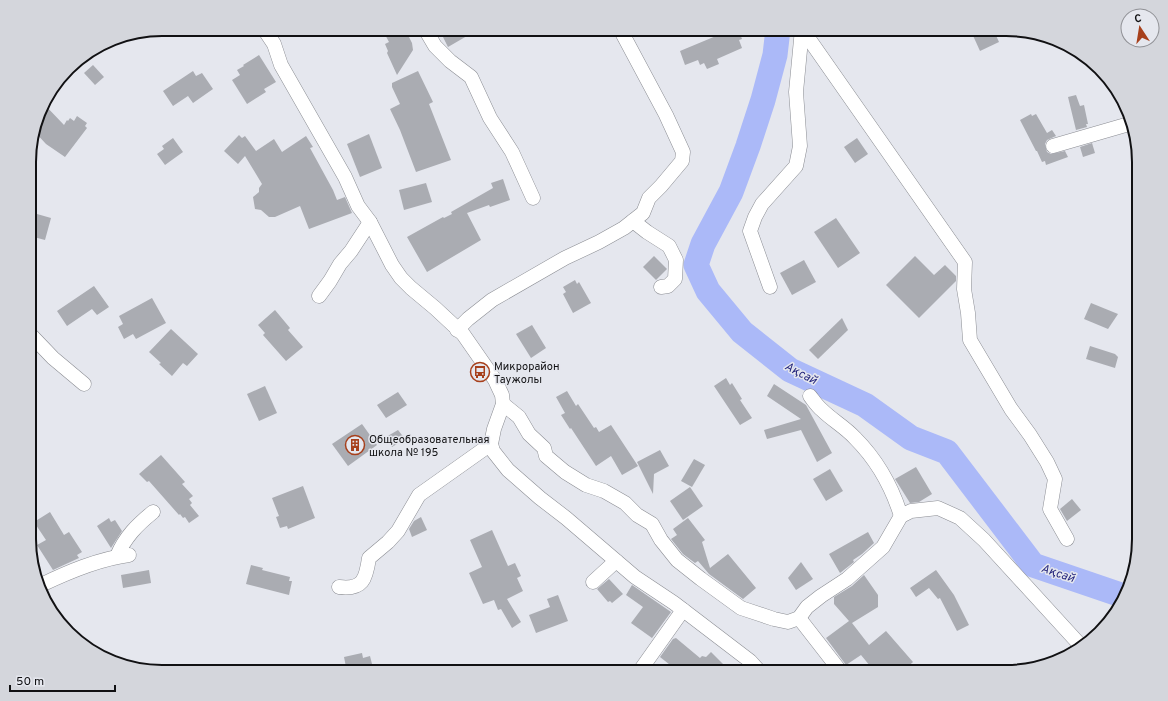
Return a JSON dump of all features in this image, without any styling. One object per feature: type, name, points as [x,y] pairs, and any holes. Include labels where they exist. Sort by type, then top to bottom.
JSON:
[{"type":"street","points":[[269,36],[274,44],[284,71],[345,177],[358,206],[370,222],[392,265],[401,278],[463,334],[495,380],[502,394],[503,404],[491,444],[494,451],[508,470],[635,577],[683,610],[754,665]]},
{"type":"street","points":[[429,36],[435,46],[445,56],[471,77],[490,118],[512,152],[533,198]]},
{"type":"street","points":[[458,330],[468,319],[492,300],[565,258],[624,228],[643,214],[648,198],[682,161],[683,152],[666,115],[624,36]]},
{"type":"street","points":[[770,287],[750,231],[762,204],[796,166],[800,146],[796,92],[801,36]]},
{"type":"street","points":[[807,36],[964,262],[964,289],[970,340],[1010,409],[1030,434],[1047,462],[1054,479],[1050,509],[1067,539]]},
{"type":"street","points":[[1053,146],[1126,125]]},
{"type":"street","points":[[633,221],[669,246],[676,260],[675,279],[668,286],[661,287]]},
{"type":"street","points":[[319,296],[370,222]]},
{"type":"street","points":[[36,340],[53,358],[84,384]]},
{"type":"street","points":[[810,396],[820,409],[854,437],[871,456],[888,481],[901,516]]},
{"type":"street","points":[[503,404],[519,417],[529,434],[544,448],[546,456],[565,472],[586,485],[604,491],[625,503],[637,515],[652,524],[661,540],[677,560],[741,608],[774,620],[788,622],[799,618],[807,607],[847,579],[883,547],[901,516],[911,511],[938,508],[960,518],[984,540],[1078,642]]},
{"type":"street","points":[[339,587],[349,588],[359,585],[366,575],[369,558],[388,542],[398,531],[419,495],[491,444]]},
{"type":"street","points":[[45,583],[100,561],[123,556],[127,536],[153,512]]},
{"type":"street","points":[[593,582],[616,561]]},
{"type":"street","points":[[644,665],[683,610]]},
{"type":"street","points":[[799,618],[836,665]]},
{"type":"building","points":[[386,36],[408,36],[412,43],[413,50],[397,75],[387,53],[388,51],[385,44],[389,42]]},
{"type":"building","points":[[444,36],[467,36],[448,47],[443,37]]},
{"type":"building","points":[[716,36],[741,36],[742,39],[739,40],[742,48],[717,59],[719,64],[707,69],[704,63],[700,65],[698,60],[685,65],[680,51]]},
{"type":"building","points":[[973,36],[996,36],[999,42],[980,51]]},
{"type":"building","points":[[259,55],[276,82],[264,89],[266,92],[247,104],[232,80],[240,75],[237,70]]},
{"type":"building","points":[[93,65],[104,77],[95,85],[84,73]]},
{"type":"building","points":[[193,71],[196,76],[202,73],[213,89],[193,103],[188,96],[173,106],[163,91]]},
{"type":"building","points":[[418,71],[433,102],[429,104],[451,160],[416,172],[400,130],[390,109],[400,104],[392,87],[392,83]]},
{"type":"building","points":[[1076,95],[1080,106],[1084,105],[1088,124],[1086,124],[1087,127],[1076,130],[1068,97]]},
{"type":"building","points":[[48,109],[64,125],[70,118],[74,121],[77,116],[87,123],[85,126],[87,128],[65,157],[46,144],[39,136]]},
{"type":"building","points":[[1031,114],[1032,116],[1036,114],[1047,133],[1052,130],[1056,136],[1047,140],[1045,144],[1047,152],[1051,154],[1065,151],[1068,157],[1046,165],[1045,161],[1042,162],[1020,120]]},
{"type":"building","points":[[369,134],[382,168],[360,177],[347,144]]},
{"type":"building","points":[[239,135],[242,138],[245,136],[256,151],[274,139],[282,152],[306,136],[313,147],[310,148],[337,200],[345,197],[352,213],[309,229],[300,206],[275,217],[269,217],[261,210],[255,209],[253,197],[259,192],[259,188],[262,184],[245,156],[238,164],[224,151]]},
{"type":"building","points":[[173,138],[183,152],[165,165],[157,154],[164,149],[162,146]]},
{"type":"building","points":[[857,138],[868,154],[855,163],[844,147]]},
{"type":"building","points":[[1092,143],[1095,153],[1083,157],[1080,147]]},
{"type":"building","points":[[503,179],[510,200],[490,207],[489,205],[467,213],[481,240],[427,272],[407,237],[443,217],[444,218],[452,214],[451,212],[493,188],[491,183]]},
{"type":"building","points":[[426,183],[432,202],[404,210],[399,190]]},
{"type":"building","points":[[36,214],[51,218],[45,240],[36,238]]},
{"type":"building","points":[[836,218],[860,253],[838,268],[814,232]]},
{"type":"building","points":[[654,256],[667,269],[656,280],[643,267]]},
{"type":"building","points":[[915,256],[934,275],[945,265],[956,276],[956,281],[919,318],[886,285]]},
{"type":"building","points":[[804,260],[816,282],[792,295],[780,273]]},
{"type":"building","points":[[575,280],[577,284],[579,282],[591,303],[573,313],[563,294],[566,292],[563,287]]},
{"type":"building","points":[[94,286],[109,307],[97,315],[92,309],[67,326],[57,311]]},
{"type":"building","points":[[152,298],[166,323],[136,339],[133,334],[124,339],[118,327],[123,324],[119,316]]},
{"type":"building","points":[[1091,303],[1118,314],[1108,329],[1084,319]]},
{"type":"building","points":[[275,310],[290,328],[288,330],[303,347],[286,361],[263,335],[265,333],[258,325]]},
{"type":"building","points":[[842,318],[848,330],[818,359],[809,350]]},
{"type":"building","points":[[532,325],[546,348],[531,358],[516,334]]},
{"type":"building","points":[[171,329],[198,354],[187,366],[183,363],[172,376],[149,352]]},
{"type":"building","points":[[1090,346],[1115,354],[1118,357],[1115,368],[1086,359]]},
{"type":"building","points":[[726,378],[730,385],[732,383],[742,399],[740,400],[752,418],[740,425],[714,386]]},
{"type":"building","points":[[774,384],[806,405],[832,453],[817,462],[801,430],[767,439],[764,430],[801,419],[767,396]]},
{"type":"building","points":[[265,386],[277,413],[259,421],[247,394]]},
{"type":"building","points":[[567,391],[576,406],[578,404],[594,428],[596,427],[599,432],[611,425],[638,466],[622,475],[611,456],[596,466],[561,415],[565,413],[556,397]]},
{"type":"building","points":[[398,392],[407,405],[386,418],[377,405]]},
{"type":"building","name":"Общеобразовательная школа № 195","points":[[362,424],[377,445],[348,466],[332,444]]},
{"type":"building","points":[[398,430],[405,439],[392,447],[386,437]]},
{"type":"building","points":[[660,450],[669,466],[654,474],[653,494],[637,462]]},
{"type":"building","points":[[161,455],[185,482],[182,484],[193,496],[189,499],[192,503],[190,505],[199,516],[189,523],[185,517],[183,518],[180,514],[179,515],[149,481],[147,482],[139,474]]},
{"type":"building","points":[[694,459],[705,465],[692,487],[681,481]]},
{"type":"building","points":[[916,467],[932,494],[919,502],[910,503],[895,479]]},
{"type":"building","points":[[830,469],[843,491],[826,501],[813,479]]},
{"type":"building","points":[[303,486],[315,518],[288,529],[287,526],[280,528],[276,517],[279,516],[272,498]]},
{"type":"building","points":[[690,487],[703,506],[683,520],[670,501]]},
{"type":"building","points":[[1072,499],[1081,510],[1067,521],[1060,509]]},
{"type":"building","points":[[50,512],[64,535],[69,532],[82,552],[77,555],[79,558],[53,570],[37,545],[46,540],[36,525],[36,521]]},
{"type":"building","points":[[421,517],[427,530],[412,537],[409,529],[414,521]]},
{"type":"building","points":[[109,518],[111,522],[115,520],[122,531],[111,548],[97,526]]},
{"type":"building","points":[[688,518],[705,540],[702,542],[710,568],[728,554],[756,588],[743,599],[709,574],[698,561],[695,563],[683,554],[671,539],[677,535],[673,529]]},
{"type":"building","points":[[492,530],[508,566],[515,563],[521,576],[517,578],[523,591],[507,599],[521,622],[512,628],[501,609],[498,610],[494,600],[483,604],[469,573],[482,567],[470,540]]},
{"type":"building","points":[[868,532],[874,543],[840,573],[829,554]]},
{"type":"building","points":[[801,562],[813,579],[796,590],[788,578]]},
{"type":"building","points":[[251,565],[263,568],[262,570],[290,577],[289,581],[292,581],[289,595],[246,584]]},
{"type":"building","points":[[149,570],[151,583],[123,588],[121,575]]},
{"type":"building","points":[[936,570],[954,595],[969,625],[957,631],[940,598],[938,599],[929,588],[916,597],[910,588]]},
{"type":"building","points":[[864,575],[878,595],[878,607],[852,623],[869,645],[886,631],[913,662],[910,665],[869,665],[861,655],[846,665],[826,638],[849,621],[834,604],[834,597],[852,586]]},
{"type":"building","points":[[609,579],[623,594],[612,603],[610,601],[608,602],[597,589]]},
{"type":"building","points":[[632,585],[671,612],[652,638],[631,623],[643,607],[626,595]]},
{"type":"building","points":[[558,595],[568,621],[536,633],[529,615],[550,607],[547,599]]},
{"type":"building","points":[[676,638],[700,658],[702,656],[706,657],[711,652],[724,665],[670,665],[660,657],[673,639]]},
{"type":"building","points":[[362,653],[363,658],[370,656],[372,665],[346,665],[344,657]]},
{"type":"waterway","name":"Ақсай","points":[[777,36],[775,55],[763,100],[748,146],[731,192],[703,244],[696,265],[708,291],[742,332],[790,370],[865,405],[911,438],[947,452],[1033,565],[1119,594]]},
{"type":"place","name":"Микрорайон Таужолы","points":[[480,372]]},
{"type":"place","name":"Общеобразовательная школа № 195","points":[[355,445]]}]
